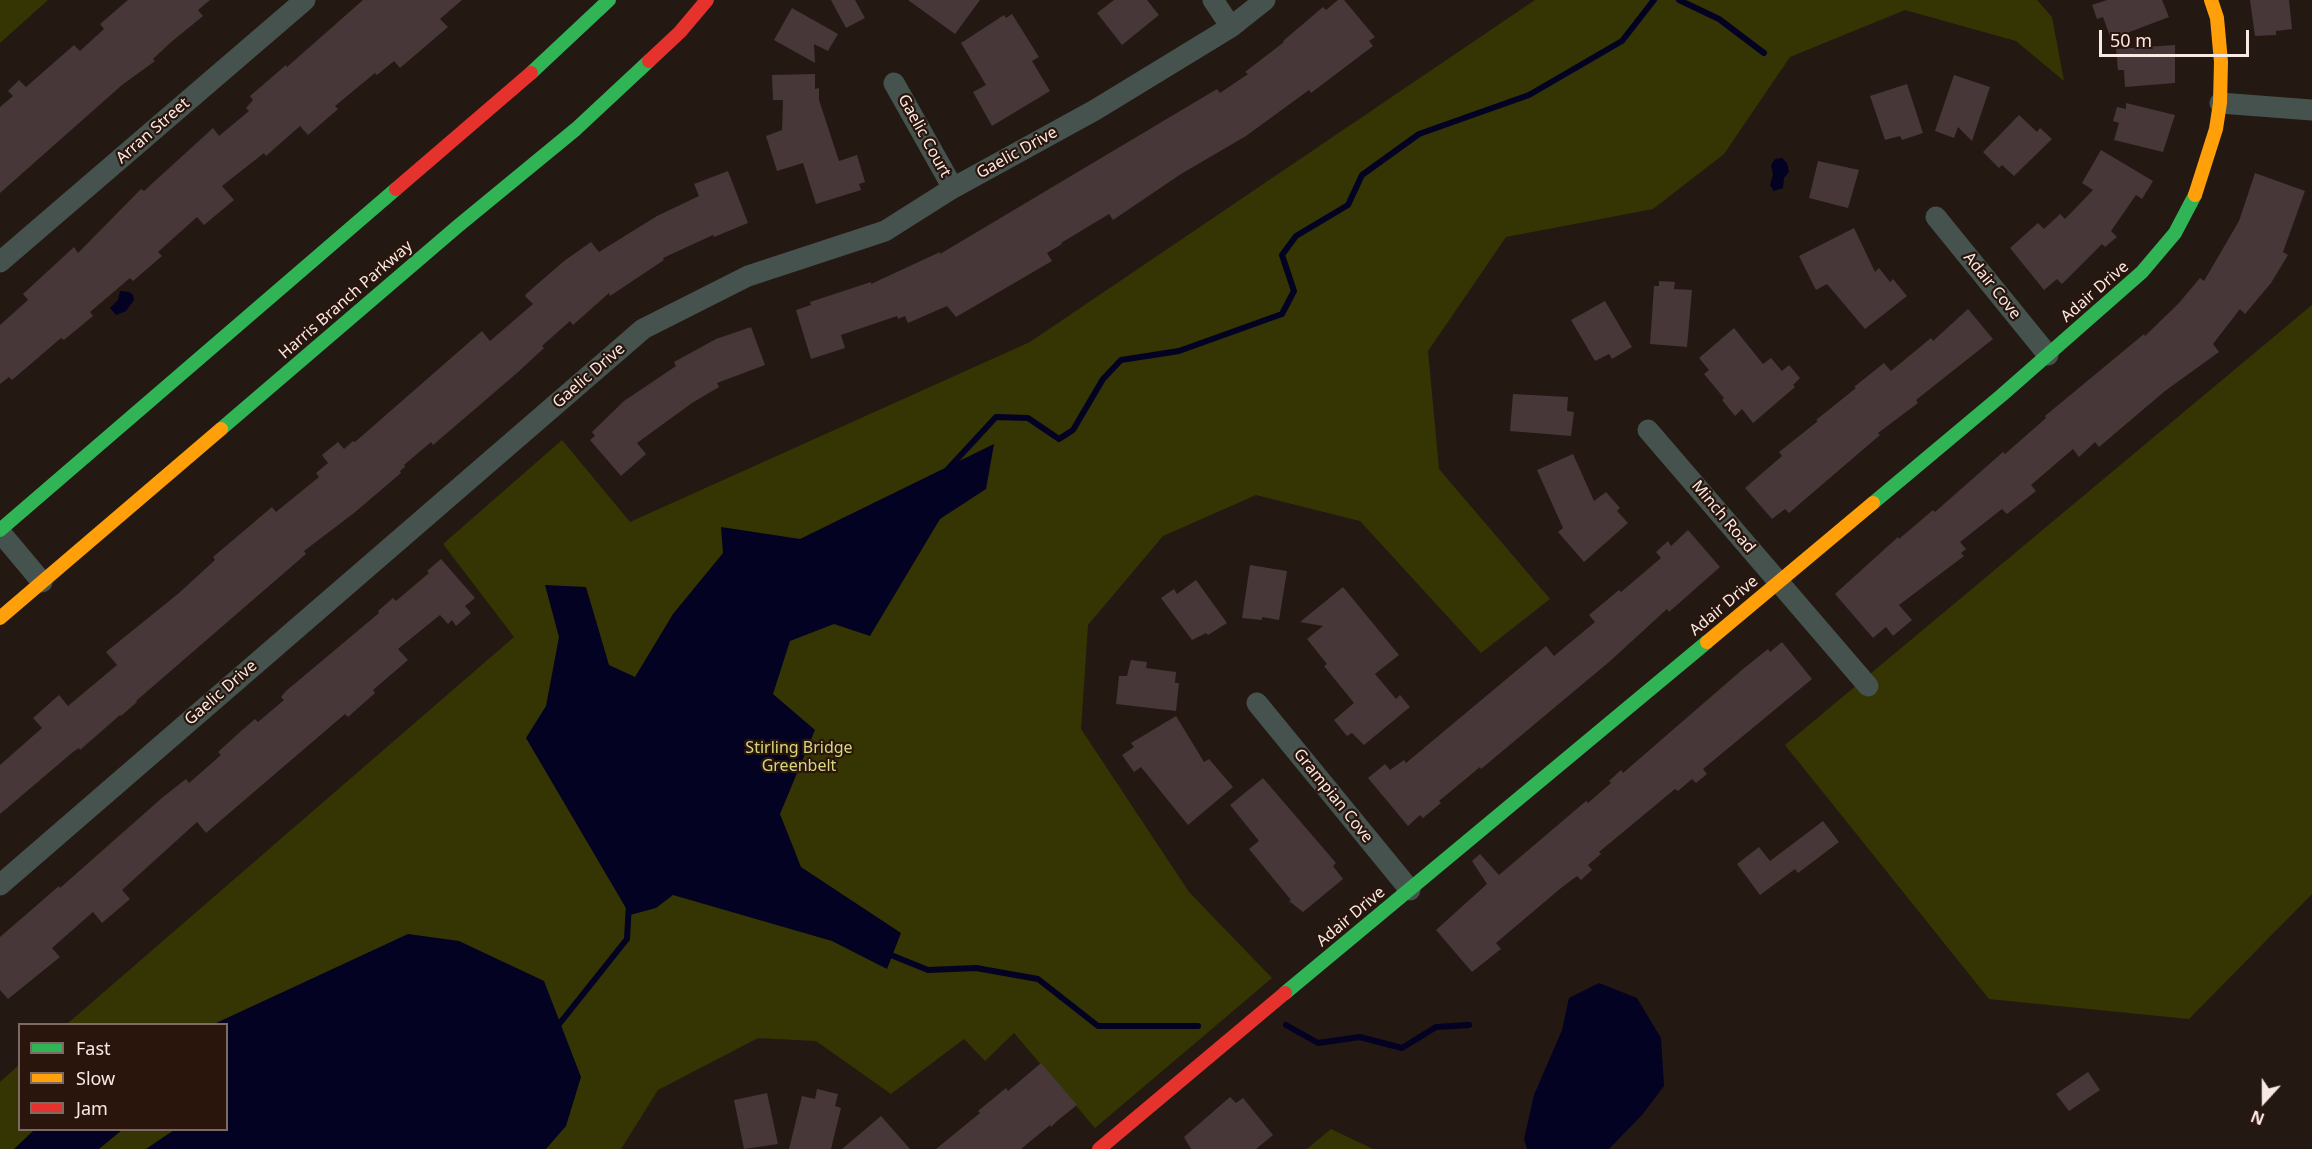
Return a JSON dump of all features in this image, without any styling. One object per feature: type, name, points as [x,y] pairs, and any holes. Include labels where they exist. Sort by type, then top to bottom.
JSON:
[{"type":"main road","points":[[0,531],[561,47],[609,0]]},
{"type":"main road","name":"Harris Branch Parkway","points":[[0,618],[458,226],[576,129],[680,33],[706,0]]},
{"type":"main road","name":"Adair Drive","points":[[1099,1149],[2048,355],[2142,272],[2175,233],[2199,184],[2216,129],[2220,103],[2221,62],[2217,18],[2211,0]]},
{"type":"street","name":"Arran Street","points":[[0,262],[305,0]]},
{"type":"street","points":[[1212,0],[1231,27]]},
{"type":"street","name":"Gaelic Drive","points":[[0,885],[643,329],[748,276],[885,231],[953,188],[1095,110],[1231,27],[1265,0]]},
{"type":"street","name":"Gaelic Court","points":[[894,83],[953,188]]},
{"type":"street","points":[[2220,103],[2312,110]]},
{"type":"street","name":"Adair Cove","points":[[1936,217],[2048,355]]},
{"type":"street","name":"Minch Road","points":[[1648,430],[1868,686]]},
{"type":"street","points":[[0,531],[42,582]]},
{"type":"street","name":"Grampian Cove","points":[[1257,703],[1410,890]]},
{"type":"green space","points":[[0,0],[48,0],[0,43]]},
{"type":"green space","name":"Stirling Bridge Greenbelt","points":[[1535,0],[2037,0],[2052,17],[2064,81],[2016,41],[1905,10],[1790,57],[1724,154],[1653,209],[1506,237],[1428,351],[1439,469],[1550,599],[1481,653],[1360,521],[1256,495],[1163,536],[1088,625],[1081,729],[1189,892],[1272,978],[1095,1128],[1014,1033],[985,1061],[964,1039],[891,1094],[816,1041],[758,1038],[658,1090],[621,1149],[0,1149],[0,1082],[18,1066],[18,1131],[228,1131],[228,1023],[68,1023],[514,637],[443,544],[562,440],[630,522],[1030,342]]},
{"type":"green space","points":[[2312,305],[2312,894],[2189,1019],[1989,999],[1785,745]]},
{"type":"green space","points":[[1331,1129],[1373,1149],[1307,1149]]},
{"type":"water","points":[[1782,158],[1787,163],[1789,172],[1784,178],[1783,188],[1774,191],[1770,185],[1773,175],[1771,165],[1775,159]]},
{"type":"water","points":[[120,291],[129,292],[133,295],[134,300],[126,311],[116,315],[110,308],[118,300]]},
{"type":"water","points":[[994,444],[986,489],[940,519],[870,636],[834,624],[790,641],[773,694],[815,730],[780,814],[801,867],[901,933],[887,969],[832,941],[673,895],[656,908],[630,915],[526,738],[546,706],[559,637],[545,585],[586,587],[609,665],[635,677],[673,614],[723,553],[721,527],[800,539]]},
{"type":"water","points":[[408,934],[459,941],[544,981],[581,1077],[566,1126],[546,1149],[146,1149],[173,1131],[228,1131],[228,1023],[216,1023]]},
{"type":"water","points":[[1599,983],[1637,998],[1661,1038],[1664,1086],[1642,1115],[1609,1149],[1527,1149],[1524,1139],[1534,1095],[1562,1030],[1569,998]]},
{"type":"water","points":[[33,1131],[121,1131],[99,1149],[14,1149]]},
{"type":"building","points":[[128,0],[210,0],[198,10],[203,16],[170,43],[153,59],[155,61],[122,85],[0,193],[0,107],[13,96],[8,91],[19,80],[26,87],[74,45],[80,51],[104,29],[100,24]]},
{"type":"building","points":[[363,0],[462,0],[440,19],[448,27],[400,68],[394,61],[377,75],[375,73],[335,106],[338,109],[308,135],[300,126],[266,156],[264,153],[222,186],[234,200],[204,225],[197,217],[158,252],[162,256],[133,281],[130,278],[90,312],[93,316],[64,340],[61,338],[12,380],[9,377],[0,384],[0,325],[28,300],[23,294],[74,247],[78,253],[141,189],[144,191],[213,128],[219,136],[249,111],[246,108],[253,100],[250,96],[286,65],[287,67]]},
{"type":"building","points":[[831,0],[855,0],[865,18],[846,28]]},
{"type":"building","points":[[908,0],[980,0],[955,34]]},
{"type":"building","points":[[1114,0],[1147,0],[1159,15],[1122,45],[1097,13]]},
{"type":"building","points":[[1338,0],[1344,0],[1375,37],[1369,41],[1373,46],[1311,93],[1309,90],[1246,136],[1181,174],[1113,220],[1109,214],[1061,243],[1047,253],[1052,261],[956,317],[947,306],[908,323],[905,316],[898,319],[897,316],[841,335],[845,348],[811,359],[796,310],[811,305],[810,302],[871,282],[871,284],[940,252],[940,254],[1217,89],[1220,93],[1248,74],[1245,72],[1284,42],[1323,7],[1326,10]]},
{"type":"building","points":[[2107,0],[2162,0],[2169,17],[2111,39],[2103,17],[2097,19],[2092,5]]},
{"type":"building","points":[[2250,0],[2289,0],[2292,29],[2276,31],[2276,35],[2255,36]]},
{"type":"building","points":[[792,8],[838,34],[828,51],[814,44],[815,63],[774,40]]},
{"type":"building","points":[[1012,14],[1039,57],[1032,61],[1050,91],[992,126],[973,92],[986,85],[961,43],[1004,15],[1006,18]]},
{"type":"building","points":[[2175,45],[2175,83],[2125,87],[2124,70],[2118,70],[2116,49]]},
{"type":"building","points":[[815,74],[815,89],[819,88],[819,100],[839,161],[857,155],[865,182],[859,184],[861,190],[816,204],[803,163],[777,171],[766,136],[782,130],[783,100],[773,100],[772,75]]},
{"type":"building","points":[[1954,75],[1990,87],[1972,141],[1958,127],[1954,138],[1935,131]]},
{"type":"building","points":[[1907,84],[1923,133],[1902,140],[1900,136],[1885,140],[1870,96]]},
{"type":"building","points":[[2126,103],[2175,115],[2163,152],[2114,140],[2119,123],[2113,121],[2117,107],[2126,109]]},
{"type":"building","points":[[2019,115],[2037,132],[2040,128],[2052,139],[2014,176],[2002,165],[1999,168],[1983,152]]},
{"type":"building","points":[[2101,150],[2153,181],[2142,199],[2136,195],[2111,231],[2117,237],[2105,247],[2102,244],[2062,284],[2057,279],[2044,290],[2010,248],[2038,223],[2044,229],[2060,214],[2065,219],[2093,190],[2082,183]]},
{"type":"building","points":[[1818,161],[1859,170],[1848,208],[1809,198]]},
{"type":"building","points":[[728,171],[748,223],[714,237],[713,235],[663,258],[664,260],[610,296],[609,293],[573,325],[570,321],[517,373],[433,445],[431,442],[404,465],[401,473],[354,513],[304,551],[306,554],[121,716],[80,750],[79,748],[73,752],[0,814],[0,765],[42,728],[33,718],[59,695],[68,706],[117,665],[106,652],[179,593],[215,560],[213,557],[272,507],[276,512],[319,477],[316,473],[328,463],[322,455],[338,442],[344,449],[353,441],[355,442],[482,331],[490,341],[533,304],[525,296],[526,294],[564,261],[591,242],[599,252],[657,216],[699,196],[694,184]]},
{"type":"building","points":[[2255,173],[2305,191],[2283,252],[2288,255],[2271,283],[2245,314],[2240,309],[2213,344],[2219,352],[2165,391],[2099,447],[2095,442],[2079,457],[2073,449],[2031,485],[2036,491],[2007,514],[2002,509],[1960,542],[1966,549],[1961,553],[1964,556],[1899,605],[1912,620],[1893,636],[1886,627],[1873,638],[1835,594],[1898,537],[1899,539],[1933,510],[1935,512],[2003,452],[2005,454],[2046,418],[2045,416],[2144,334],[2145,336],[2179,303],[2200,278],[2204,281],[2239,221]]},
{"type":"building","points":[[1854,228],[1875,272],[1879,268],[1890,282],[1893,279],[1907,296],[1865,329],[1827,284],[1816,290],[1799,256]]},
{"type":"building","points":[[1659,281],[1675,282],[1674,289],[1692,290],[1687,347],[1650,344],[1654,286],[1659,286]]},
{"type":"building","points":[[1605,301],[1632,347],[1612,359],[1609,354],[1595,361],[1571,320]]},
{"type":"building","points":[[1968,309],[1993,339],[1916,400],[1918,403],[1878,433],[1880,435],[1789,513],[1785,509],[1772,519],[1745,488],[1782,456],[1779,452],[1856,388],[1854,387],[1884,363],[1891,371],[1931,338],[1933,341]]},
{"type":"building","points":[[751,327],[765,365],[717,383],[719,387],[692,403],[637,443],[646,454],[621,476],[590,440],[595,436],[592,432],[624,401],[676,366],[674,362],[716,339]]},
{"type":"building","points":[[1734,328],[1763,364],[1771,358],[1782,371],[1789,365],[1800,378],[1793,385],[1795,387],[1753,423],[1742,409],[1735,416],[1722,400],[1724,398],[1704,374],[1709,370],[1699,358]]},
{"type":"building","points":[[1513,394],[1568,397],[1567,411],[1574,412],[1571,436],[1510,431]]},
{"type":"building","points":[[1573,454],[1594,501],[1606,492],[1620,508],[1617,511],[1628,523],[1584,562],[1558,532],[1563,528],[1537,470]]},
{"type":"building","points":[[1688,530],[1720,567],[1669,612],[1667,609],[1609,662],[1481,769],[1480,767],[1439,801],[1441,803],[1423,818],[1420,815],[1408,826],[1368,778],[1385,764],[1390,770],[1404,760],[1406,763],[1546,646],[1554,656],[1595,622],[1589,615],[1619,590],[1621,592],[1661,558],[1656,552],[1668,541],[1671,546]]},
{"type":"building","points":[[441,559],[475,598],[465,606],[471,613],[456,626],[452,620],[448,624],[440,615],[398,649],[408,660],[373,690],[375,693],[348,717],[345,714],[206,833],[197,822],[122,890],[130,899],[102,923],[93,912],[52,948],[60,957],[8,999],[0,990],[0,937],[59,886],[60,888],[163,797],[186,779],[189,783],[221,755],[218,752],[240,732],[255,719],[258,722],[284,700],[281,697],[286,691],[379,613],[378,611],[393,598],[396,601],[429,573],[427,571]]},
{"type":"building","points":[[1250,565],[1287,571],[1279,620],[1262,617],[1262,620],[1242,618]]},
{"type":"building","points":[[1196,580],[1227,623],[1208,635],[1206,633],[1192,640],[1161,598],[1174,589],[1177,594]]},
{"type":"building","points":[[1343,587],[1399,655],[1375,674],[1396,699],[1400,695],[1410,707],[1364,745],[1352,733],[1347,736],[1334,720],[1354,703],[1324,666],[1327,664],[1307,639],[1323,626],[1300,622]]},
{"type":"building","points":[[1782,642],[1812,679],[1703,769],[1707,774],[1696,783],[1692,779],[1678,791],[1675,789],[1599,852],[1601,854],[1588,865],[1592,870],[1581,880],[1577,876],[1561,888],[1496,943],[1501,949],[1472,972],[1436,930],[1487,884],[1472,861],[1480,854],[1499,875],[1586,801],[1588,803],[1611,783],[1609,781],[1621,770],[1623,773],[1743,669],[1768,649],[1770,652]]},
{"type":"building","points":[[1131,660],[1147,662],[1146,668],[1176,672],[1175,683],[1179,683],[1176,711],[1116,704],[1119,676],[1127,676]]},
{"type":"building","points":[[1176,716],[1204,762],[1209,759],[1233,787],[1188,825],[1141,767],[1134,772],[1122,755],[1134,747],[1131,743]]},
{"type":"building","points":[[1263,778],[1336,863],[1333,866],[1343,879],[1303,912],[1289,901],[1291,900],[1249,849],[1259,841],[1230,805]]},
{"type":"building","points":[[1823,821],[1839,842],[1798,873],[1795,869],[1760,895],[1737,864],[1759,847],[1770,861]]},
{"type":"building","points":[[1041,1063],[1077,1105],[1051,1127],[1050,1125],[1021,1149],[936,1149],[1006,1088],[1008,1091]]},
{"type":"building","points":[[2088,1072],[2100,1090],[2069,1111],[2056,1094]]},
{"type":"building","points":[[817,1089],[838,1094],[835,1106],[841,1108],[831,1149],[789,1149],[802,1096],[815,1099]]},
{"type":"building","points":[[767,1093],[778,1144],[744,1149],[734,1100]]},
{"type":"building","points":[[1230,1097],[1236,1103],[1243,1098],[1273,1135],[1256,1149],[1191,1149],[1184,1137]]},
{"type":"building","points":[[881,1116],[910,1149],[842,1149]]},
{"type":"waterway","points":[[947,470],[996,417],[1028,418],[1059,439],[1073,430],[1103,379],[1121,360],[1179,351],[1282,314],[1294,291],[1282,255],[1296,236],[1348,205],[1362,175],[1419,134],[1529,95],[1622,41],[1654,0]]},
{"type":"waterway","points":[[1679,0],[1719,19],[1764,53]]},
{"type":"waterway","points":[[556,1028],[627,939],[629,904]]},
{"type":"waterway","points":[[886,953],[928,970],[976,968],[1038,979],[1098,1026],[1198,1026]]},
{"type":"waterway","points":[[1286,1025],[1318,1043],[1360,1037],[1402,1048],[1436,1027],[1469,1025]]},
{"type":"traffic: fast","points":[[531,73],[609,0]]},
{"type":"traffic: fast","points":[[221,429],[458,226],[576,129],[649,61]]},
{"type":"traffic: fast","points":[[0,530],[396,189]]},
{"type":"traffic: fast","points":[[1873,503],[2002,395],[2142,272],[2175,233],[2195,195]]},
{"type":"traffic: fast","points":[[1285,993],[1707,642]]},
{"type":"traffic: slow","points":[[2195,195],[2216,129],[2220,103],[2221,62],[2217,18],[2211,0]]},
{"type":"traffic: slow","points":[[0,618],[221,429]]},
{"type":"traffic: slow","points":[[1707,642],[1873,503]]},
{"type":"traffic: jam","points":[[649,61],[680,32],[707,0]]},
{"type":"traffic: jam","points":[[396,189],[531,73]]},
{"type":"traffic: jam","points":[[1099,1149],[1285,993]]}]
